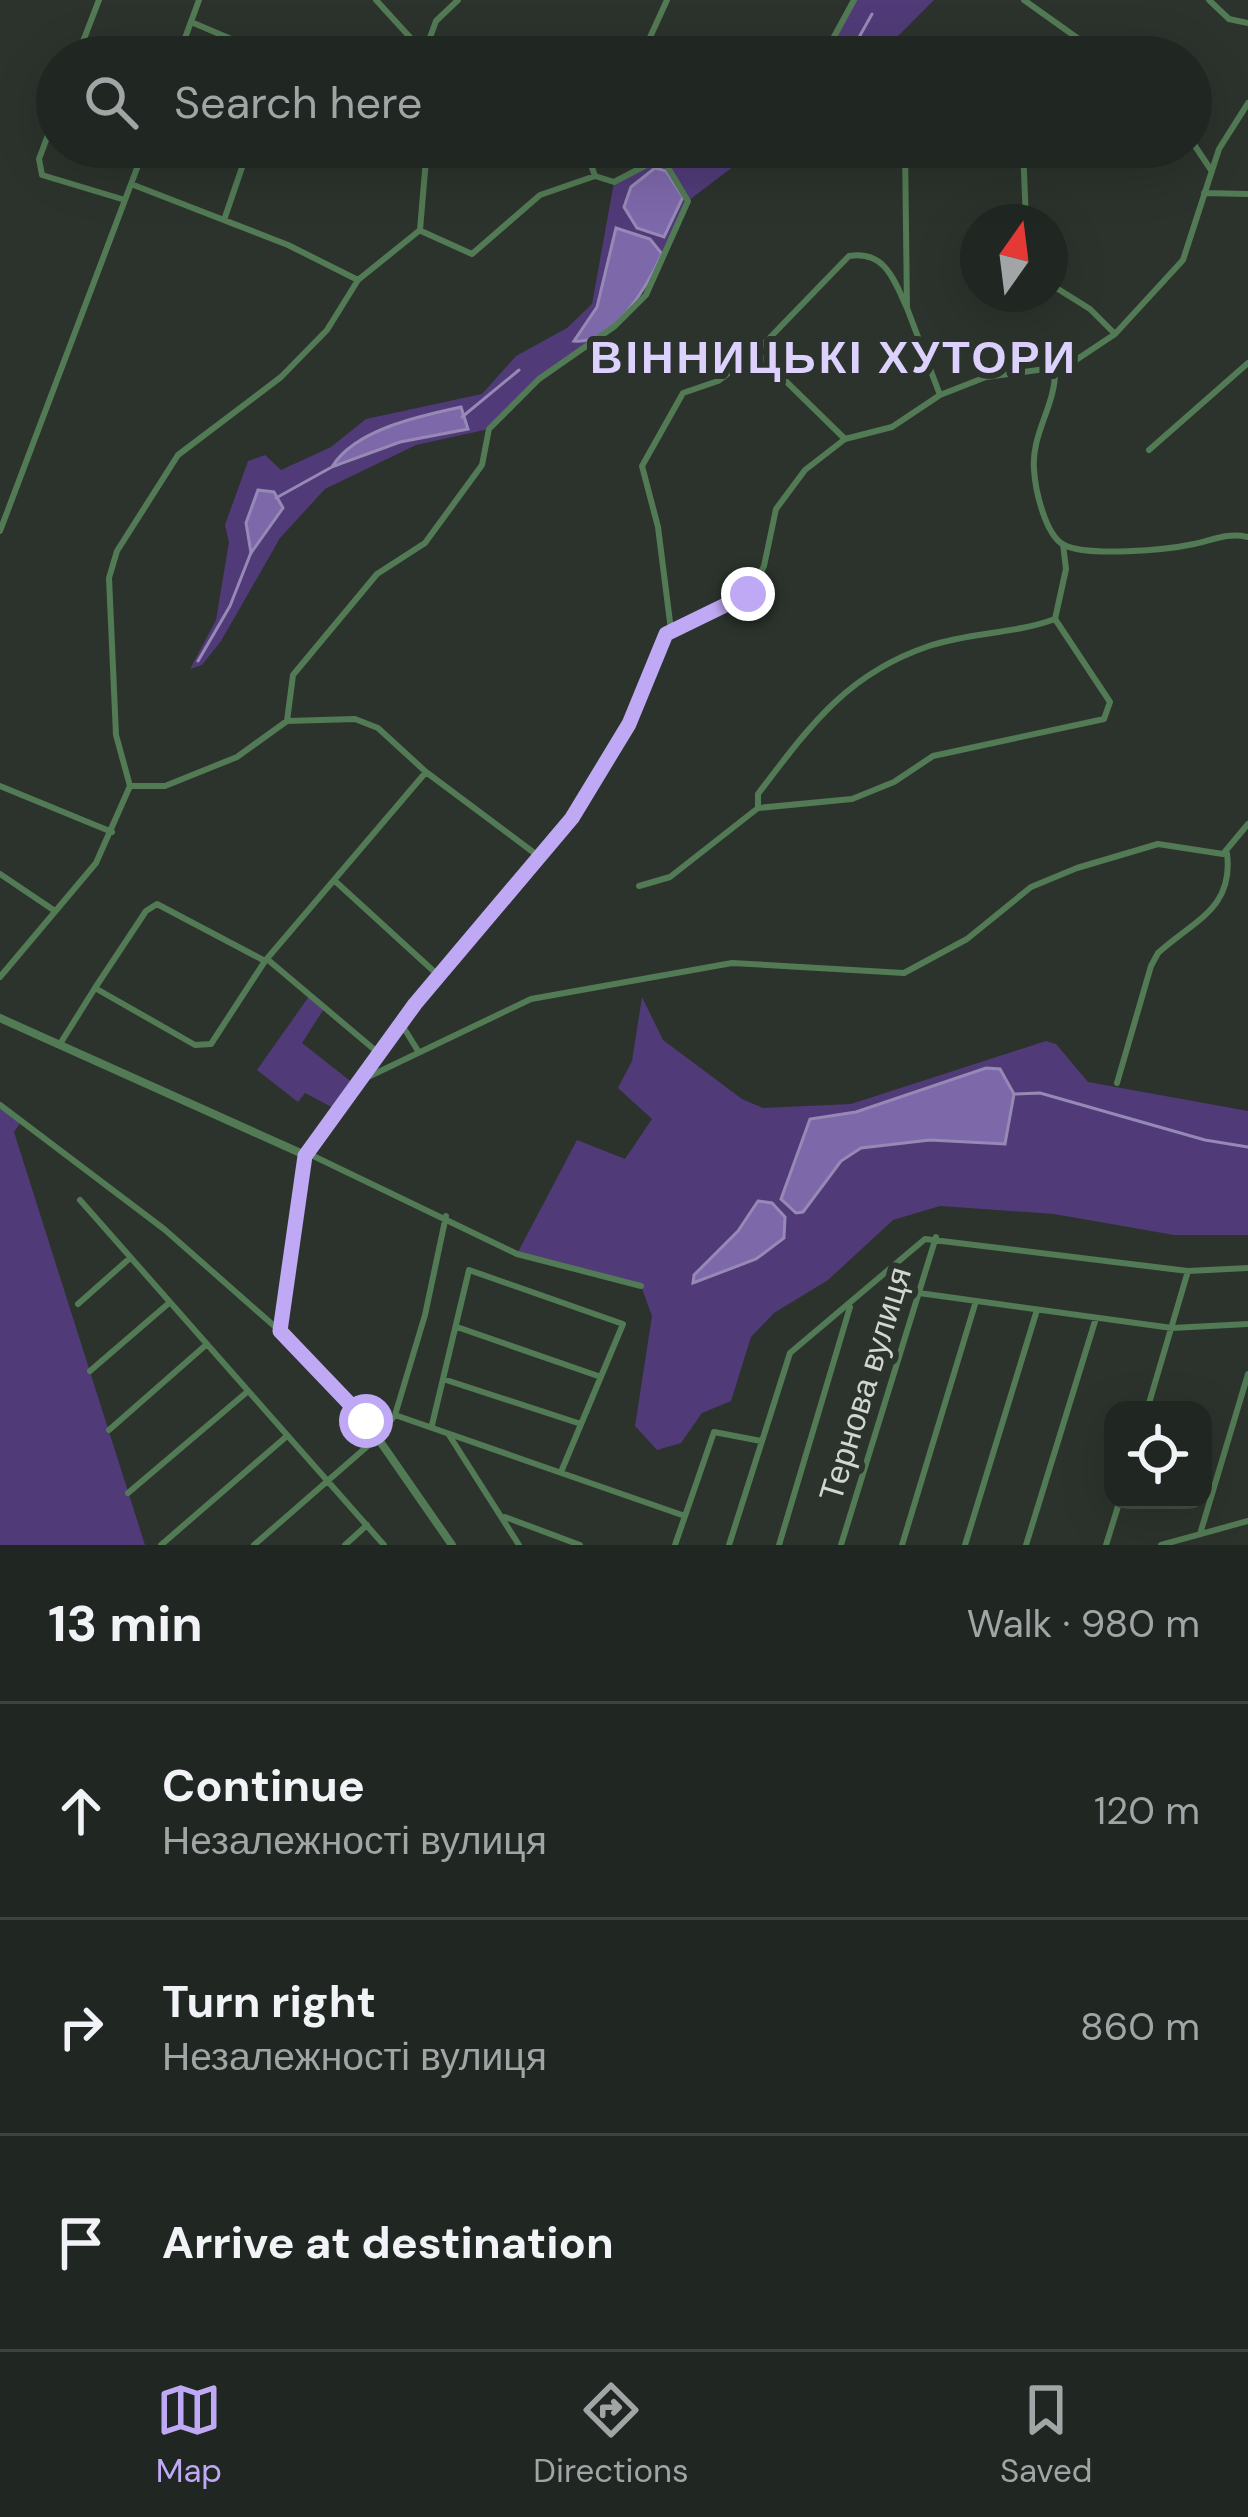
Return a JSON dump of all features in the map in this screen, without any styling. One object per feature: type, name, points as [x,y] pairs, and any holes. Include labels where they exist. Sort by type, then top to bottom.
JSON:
[{"type":"street","points":[[85,36],[99,0]]},
{"type":"street","points":[[186,36],[199,0]]},
{"type":"street","points":[[376,0],[410,36]]},
{"type":"street","points":[[432,36],[436,22],[458,0]]},
{"type":"street","points":[[650,36],[667,0]]},
{"type":"street","points":[[834,36],[854,0]]},
{"type":"street","points":[[1024,0],[1075,36]]},
{"type":"street","points":[[1209,0],[1229,19],[1248,23]]},
{"type":"street","points":[[191,22],[224,36]]},
{"type":"street","points":[[671,629],[731,605],[753,588],[764,566],[780,500],[805,470],[845,439],[892,427],[940,394],[986,377],[1055,370],[1082,359],[1115,334],[1183,260],[1211,170],[1248,104]]},
{"type":"street","points":[[41,168],[42,175],[124,200]]},
{"type":"street","points":[[0,531],[137,168]]},
{"type":"street","points":[[224,220],[242,168]]},
{"type":"street","points":[[0,977],[96,863],[130,786],[116,735],[112,562],[178,454],[281,377],[326,330],[358,280],[419,230],[425,168]]},
{"type":"street","points":[[592,168],[595,176]]},
{"type":"street","points":[[419,230],[472,254],[540,195],[595,176],[614,182],[639,168]]},
{"type":"street","points":[[286,722],[293,675],[377,574],[425,543],[482,465],[489,429],[538,379],[615,326],[646,295],[688,201],[668,168]]},
{"type":"street","points":[[905,168],[908,308]]},
{"type":"street","points":[[1024,168],[1025,204]]},
{"type":"street","points":[[131,184],[358,280]]},
{"type":"street","points":[[1204,193],[1248,194]]},
{"type":"street","points":[[280,1331],[305,1156],[439,976],[572,818],[625,731],[671,629],[658,526],[642,466],[683,393],[718,381],[756,352],[849,256],[865,254],[880,261],[908,308],[940,394]]},
{"type":"street","points":[[1068,295],[1115,334]]},
{"type":"street","points":[[756,352],[845,439]]},
{"type":"street","points":[[1149,450],[1248,363]]},
{"type":"street","points":[[1055,370],[1034,448],[1034,472],[1051,533],[1063,544],[1083,550],[1166,548],[1227,535],[1248,537]]},
{"type":"street","points":[[639,886],[670,877],[758,808],[852,799],[894,782],[933,756],[1103,719],[1110,702],[1055,619],[1066,569],[1063,544]]},
{"type":"street","points":[[758,808],[758,794],[821,711],[843,692],[931,646],[1055,619]]},
{"type":"street","points":[[130,786],[165,786],[237,757],[286,722],[369,722],[425,772],[537,855]]},
{"type":"street","points":[[95,988],[206,1047],[266,960],[425,772]]},
{"type":"street","points":[[0,787],[112,832]]},
{"type":"street","points":[[1117,1084],[1151,966],[1158,953],[1224,895],[1230,879],[1227,853],[1248,824]]},
{"type":"street","points":[[364,1080],[531,999],[721,964],[904,973],[967,939],[1031,887],[1077,868],[1158,844],[1227,853]]},
{"type":"street","points":[[0,874],[55,911]]},
{"type":"street","points":[[334,880],[439,976]]},
{"type":"street","points":[[60,1044],[146,911],[157,904],[266,960],[382,1056]]},
{"type":"street","points":[[0,1018],[446,1216],[517,1254],[640,1286]]},
{"type":"street","points":[[401,1025],[418,1051]]},
{"type":"street","points":[[0,1105],[179,1242],[352,1401],[452,1545]]},
{"type":"street","points":[[80,1200],[385,1545]]},
{"type":"street","points":[[254,1545],[378,1437],[395,1415],[425,1316],[446,1216]]},
{"type":"street","points":[[729,1545],[790,1353],[920,1243],[936,1238],[1188,1271],[1248,1268]]},
{"type":"street","name":"Тернова вулиця","points":[[841,1545],[936,1238]]},
{"type":"street","points":[[78,1304],[130,1258]]},
{"type":"street","points":[[431,1426],[470,1270],[623,1324],[561,1472]]},
{"type":"street","points":[[1150,1401],[1188,1271]]},
{"type":"street","points":[[919,1293],[1172,1328],[1248,1324]]},
{"type":"street","points":[[902,1545],[976,1301]]},
{"type":"street","points":[[90,1371],[169,1303]]},
{"type":"street","points":[[779,1545],[851,1304]]},
{"type":"street","points":[[965,1545],[1037,1310]]},
{"type":"street","points":[[1026,1545],[1096,1318]]},
{"type":"street","points":[[456,1327],[601,1377]]},
{"type":"street","points":[[109,1430],[207,1344]]},
{"type":"street","points":[[1200,1534],[1248,1374]]},
{"type":"street","points":[[443,1379],[581,1424]]},
{"type":"street","points":[[128,1492],[248,1392]]},
{"type":"street","points":[[395,1415],[685,1516]]},
{"type":"street","points":[[447,1432],[519,1545]]},
{"type":"street","points":[[675,1545],[714,1432],[760,1441]]},
{"type":"street","points":[[161,1545],[287,1436]]},
{"type":"street","points":[[1106,1545],[1117,1509]]},
{"type":"street","points":[[501,1516],[580,1545]]},
{"type":"street","points":[[1161,1545],[1248,1522]]},
{"type":"street","points":[[345,1545],[368,1525]]},
{"type":"shaded area","points":[[854,0],[934,0],[898,36],[834,36]]},
{"type":"shaded area","points":[[641,168],[731,168],[688,201],[664,260],[615,326],[539,379],[489,429],[416,445],[325,489],[280,538],[221,641],[202,665],[190,669],[216,620],[229,542],[225,525],[248,461],[265,455],[281,470],[331,447],[366,419],[482,394],[516,356],[567,328],[592,304],[614,182]],"holes":[[[460,407],[468,428],[400,442],[340,466],[361,441],[409,419]]]},
{"type":"shaded area","points":[[655,168],[666,171],[683,197],[664,237],[637,228],[624,207],[631,187]]},
{"type":"shaded area","points":[[616,228],[650,239],[662,254],[639,296],[616,323],[589,340],[574,341],[597,307]]},
{"type":"shaded area","points":[[461,407],[468,429],[400,442],[332,467],[371,434]]},
{"type":"shaded area","points":[[258,490],[274,492],[283,508],[251,553],[246,523]]},
{"type":"shaded area","points":[[310,995],[325,1007],[302,1043],[358,1087],[339,1111],[305,1093],[298,1102],[257,1070]]},
{"type":"shaded area","points":[[642,997],[663,1040],[742,1099],[763,1108],[851,1104],[1046,1041],[1056,1044],[1088,1082],[1248,1111],[1248,1235],[1174,1235],[1054,1214],[940,1206],[893,1220],[828,1280],[774,1313],[751,1337],[731,1401],[702,1413],[681,1443],[657,1450],[635,1426],[652,1316],[641,1286],[517,1254],[577,1140],[625,1159],[652,1119],[618,1088],[632,1061]]},
{"type":"shaded area","points":[[986,1068],[1000,1069],[1014,1094],[1005,1144],[930,1140],[861,1148],[841,1161],[803,1212],[796,1213],[781,1199],[810,1119],[856,1112]]},
{"type":"shaded area","points":[[0,1105],[23,1119],[14,1132],[145,1545],[0,1545]]},
{"type":"shaded area","points":[[758,1201],[772,1203],[785,1217],[784,1238],[756,1259],[693,1283],[694,1275],[738,1231]]},
{"type":"waterway","points":[[860,36],[872,14]]},
{"type":"waterway","points":[[462,417],[519,370]]},
{"type":"waterway","points":[[276,498],[330,468]]},
{"type":"waterway","points":[[198,661],[230,606],[252,550]]},
{"type":"waterway","points":[[1015,1094],[1040,1093],[1205,1140],[1248,1147]]},
{"type":"district","name":"ВІННИЦЬКІ ХУТОРИ","points":[[834,357]]},
{"type":"route","points":[[366,1421],[352,1401],[280,1331],[305,1156],[382,1056],[415,1004],[572,818],[629,724],[666,634],[748,594]]}]
